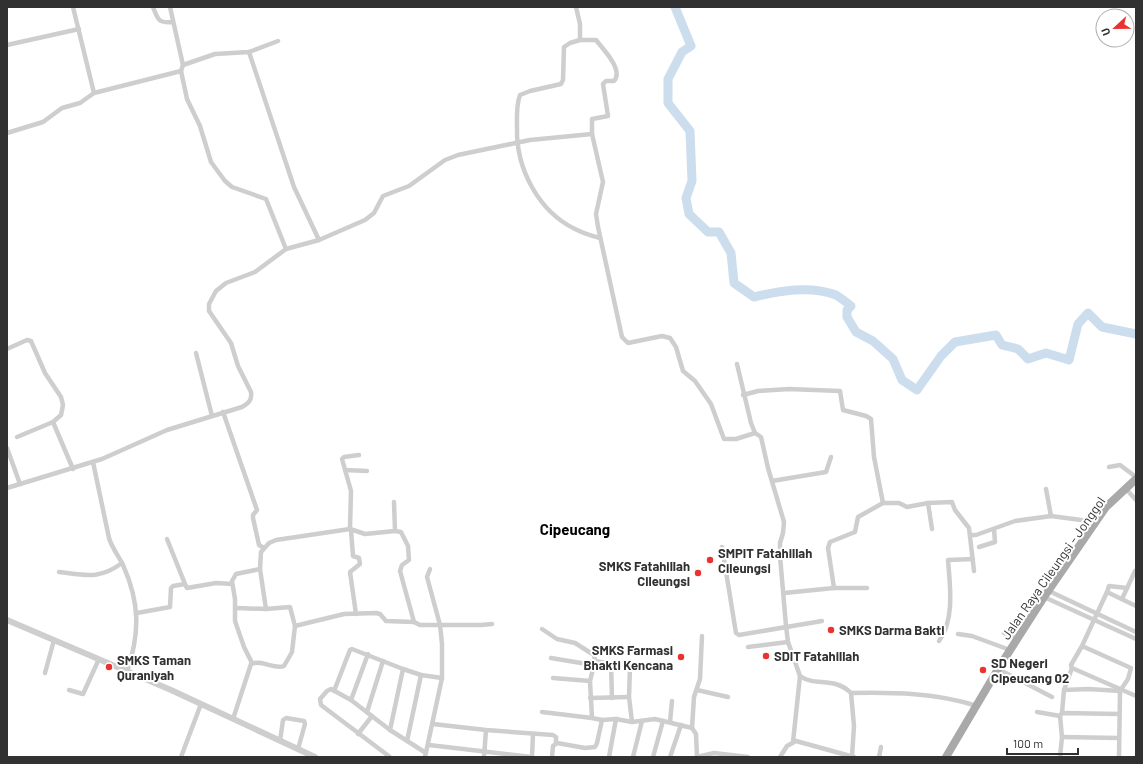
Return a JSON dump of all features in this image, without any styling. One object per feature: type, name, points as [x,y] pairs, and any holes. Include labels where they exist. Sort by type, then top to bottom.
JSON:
[{"type":"main road","name":"Jalan Raya Cileungsi - Jonggol","points":[[946,757],[1010,650],[1018,640],[1046,594],[1106,507],[1136,478]]},
{"type":"street","points":[[73,7],[94,93]]},
{"type":"street","points":[[153,7],[157,19],[163,23],[173,22]]},
{"type":"street","points":[[170,7],[183,65],[181,71],[187,99],[200,126],[211,162],[225,181],[232,186],[266,199],[286,249]]},
{"type":"street","points":[[576,7],[580,24],[580,40]]},
{"type":"street","points":[[7,45],[79,29]]},
{"type":"street","points":[[600,238],[565,224],[539,198],[526,176],[516,142],[520,95],[530,91],[561,84],[564,76],[564,47],[570,43],[580,40],[596,40],[605,53],[612,59],[617,74],[614,81],[603,82],[604,95],[609,115],[592,119],[592,134],[603,182],[596,214],[620,330],[625,341],[632,343],[662,336],[670,338],[676,347],[683,371],[695,381],[711,404],[724,439],[736,439],[755,433],[761,436],[784,522],[780,543],[786,626],[788,642],[800,676],[793,742]]},
{"type":"street","points":[[183,65],[216,54],[249,52],[278,41]]},
{"type":"street","points":[[249,52],[294,187],[319,240]]},
{"type":"street","points":[[7,133],[43,122],[62,108],[80,103],[94,93],[181,71]]},
{"type":"street","points":[[7,488],[73,469],[167,430],[246,405],[252,396],[238,366],[231,343],[210,314],[208,308],[216,291],[222,285],[255,272],[286,249],[319,240],[365,220],[374,213],[383,196],[409,186],[449,158],[516,142],[592,134]]},
{"type":"street","points":[[7,349],[27,340],[32,342],[45,372],[62,402],[61,415],[53,422],[17,437]]},
{"type":"street","points":[[196,353],[212,416]]},
{"type":"street","points":[[737,364],[743,395],[755,433]]},
{"type":"street","points":[[743,395],[758,391],[789,389],[840,391],[843,410],[866,416],[871,419],[874,457],[883,503]]},
{"type":"street","points":[[223,412],[257,511],[253,515],[253,518],[260,545],[264,548]]},
{"type":"street","points":[[53,422],[73,469]]},
{"type":"street","points":[[7,448],[20,484]]},
{"type":"street","points":[[356,614],[350,572],[360,564],[358,558],[354,557],[353,554],[350,529],[351,491],[343,457],[359,455]]},
{"type":"street","points":[[772,481],[826,472],[831,457]]},
{"type":"street","points":[[92,462],[111,546],[122,563],[136,613],[136,640],[127,672]]},
{"type":"street","points":[[1109,466],[1120,466],[1136,478]]},
{"type":"street","points":[[345,470],[367,471]]},
{"type":"street","points":[[1046,489],[1051,516]]},
{"type":"street","points":[[1126,489],[1136,500]]},
{"type":"street","points":[[394,502],[395,531]]},
{"type":"street","points":[[834,588],[828,548],[830,542],[855,532],[858,517],[883,503],[899,503],[907,508],[928,503],[952,502],[955,510],[968,526],[971,535],[974,571]]},
{"type":"street","points":[[928,503],[932,529]]},
{"type":"street","points":[[971,535],[1023,520],[1051,516],[1096,522]]},
{"type":"street","points":[[266,609],[260,569],[260,556],[264,548],[269,543],[280,539],[350,529],[365,534],[395,531],[401,532],[408,546],[408,560],[402,565],[400,571],[414,622]]},
{"type":"street","points":[[979,547],[995,542],[994,529]]},
{"type":"street","points":[[167,539],[187,588],[216,583],[232,584]]},
{"type":"street","points":[[722,547],[736,634],[739,635],[822,621]]},
{"type":"street","points":[[939,641],[947,627],[950,588],[948,560],[972,559]]},
{"type":"street","points":[[59,572],[88,576],[99,575],[114,569],[122,563]]},
{"type":"street","points":[[233,719],[252,663],[244,647],[235,621],[236,608],[232,584],[233,578],[236,574],[260,569]]},
{"type":"street","points":[[390,757],[320,704],[320,699],[329,689],[334,691],[351,700],[426,755],[442,678],[440,624],[427,577],[430,569]]},
{"type":"street","points":[[1122,599],[1135,571]]},
{"type":"street","points":[[136,613],[170,607],[171,588],[173,586],[185,584]]},
{"type":"street","points":[[1060,757],[1062,737],[1061,714],[1064,690],[1072,668],[1071,665],[1082,646],[1109,586],[1127,588]]},
{"type":"street","points":[[784,593],[834,588],[867,588]]},
{"type":"street","points":[[1107,592],[1136,606]]},
{"type":"street","points":[[1046,594],[1136,631]]},
{"type":"street","points":[[1046,594],[1136,639]]},
{"type":"street","points":[[236,608],[266,609],[290,607],[294,626],[292,652],[284,666],[281,668],[252,663]]},
{"type":"street","points":[[294,626],[344,614],[380,614],[386,621],[414,622],[420,625],[492,624]]},
{"type":"street","points":[[7,620],[201,704],[315,757]]},
{"type":"street","points":[[542,629],[557,639],[571,642],[594,655],[594,663],[590,681],[592,718]]},
{"type":"street","points":[[1004,633],[1018,640]]},
{"type":"street","points":[[958,634],[972,636],[1010,650]]},
{"type":"street","points":[[702,636],[697,690],[694,698],[692,728],[696,734],[697,757],[714,755],[748,757]]},
{"type":"street","points":[[45,673],[54,640]]},
{"type":"street","points":[[748,647],[788,642]]},
{"type":"street","points":[[1082,646],[1131,668],[1121,691],[1119,714],[1119,757]]},
{"type":"street","points":[[334,691],[350,650],[353,649],[421,675],[442,678]]},
{"type":"street","points":[[351,700],[368,654]]},
{"type":"street","points":[[551,658],[630,667],[629,697],[632,722]]},
{"type":"street","points":[[69,690],[83,694],[99,660]]},
{"type":"street","points":[[367,712],[383,661]]},
{"type":"street","points":[[611,664],[612,698]]},
{"type":"street","points":[[1072,668],[1121,691],[1136,696]]},
{"type":"street","points":[[390,730],[403,669]]},
{"type":"street","points":[[998,670],[1052,697]]},
{"type":"street","points":[[407,740],[421,675]]},
{"type":"street","points":[[780,757],[787,746],[793,742],[853,757],[854,726],[851,693],[846,688],[836,683],[809,680],[800,676]]},
{"type":"street","points":[[553,678],[590,681]]},
{"type":"street","points":[[1064,690],[1088,689],[1121,691]]},
{"type":"street","points":[[697,690],[728,697]]},
{"type":"street","points":[[851,693],[905,694],[952,698],[977,706]]},
{"type":"street","points":[[590,698],[629,697]]},
{"type":"street","points":[[670,722],[672,701]]},
{"type":"street","points":[[181,757],[201,704]]},
{"type":"street","points":[[542,712],[602,720],[616,718],[632,722],[655,719],[692,728]]},
{"type":"street","points":[[1037,712],[1061,714],[1119,714]]},
{"type":"street","points":[[358,734],[372,716]]},
{"type":"street","points":[[280,741],[283,720],[286,718],[304,721],[305,724],[298,749]]},
{"type":"street","points":[[608,757],[616,718]]},
{"type":"street","points":[[556,743],[589,748],[594,747],[597,743],[602,720]]},
{"type":"street","points":[[633,757],[642,721]]},
{"type":"street","points":[[653,757],[663,721]]},
{"type":"street","points":[[433,724],[553,735],[556,737],[556,743],[552,750],[552,757]]},
{"type":"street","points":[[670,757],[681,725]]},
{"type":"street","points":[[484,757],[486,730]]},
{"type":"street","points":[[429,745],[532,757],[533,734]]},
{"type":"street","points":[[1062,737],[1119,738]]},
{"type":"street","points":[[879,757],[882,747]]},
{"type":"waterway","points":[[675,7],[691,46],[682,52],[668,79],[668,103],[690,131],[692,181],[686,198],[689,214],[708,232],[719,232],[731,253],[734,283],[754,297],[795,290],[816,290],[836,295],[851,306],[847,310],[847,317],[856,332],[873,341],[893,359],[902,380],[917,390],[941,356],[955,342],[996,335],[1002,345],[1018,349],[1028,359],[1046,353],[1069,360],[1078,324],[1088,313],[1102,327],[1136,334]]},
{"type":"place","name":"SMPIT Fatahillah Cileungsi","points":[[710,560]]},
{"type":"place","name":"SMKS Fatahillah Cileungsi","points":[[698,573]]},
{"type":"place","name":"SMKS Darma Bakti","points":[[831,630]]},
{"type":"place","name":"SDIT Fatahillah","points":[[766,656]]},
{"type":"place","name":"SMKS Farmasi Bhakti Kencana","points":[[681,657]]},
{"type":"place","name":"SMKS Taman Quraniyah","points":[[109,667]]},
{"type":"place","name":"SD Negeri Cipeucang 02","points":[[983,670]]},
{"type":"district","name":"Cipeucang","points":[[575,529]]}]
